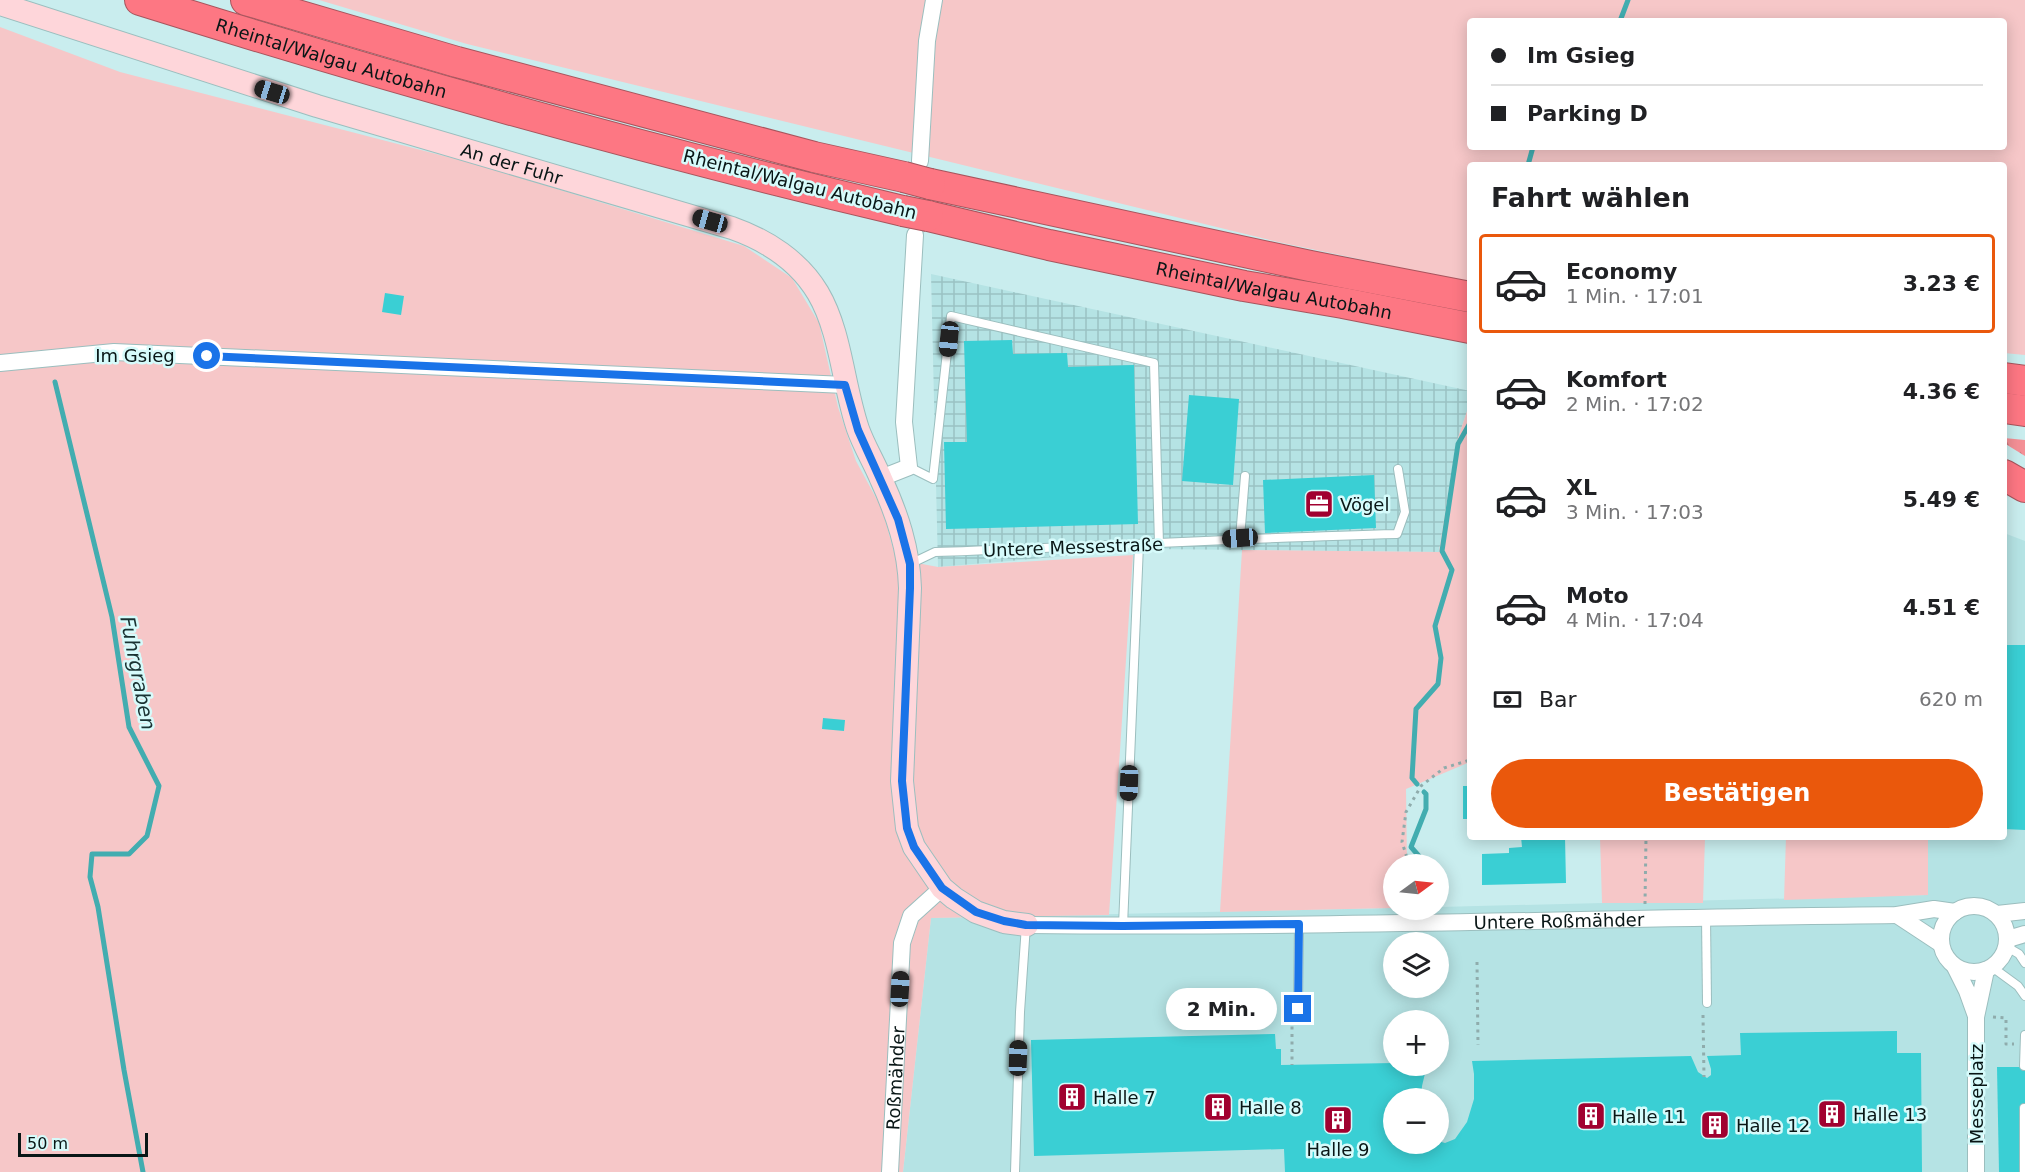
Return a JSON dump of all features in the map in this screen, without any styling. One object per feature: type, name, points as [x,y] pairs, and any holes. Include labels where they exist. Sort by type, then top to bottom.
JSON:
[{"type":"highway","name":"Rheintal/Walgau Autobahn","points":[[140,0],[450,93],[812,189],[916,221],[1467,327]]},
{"type":"highway","name":"Rheintal/Walgau Autobahn","points":[[246,0],[469,65],[814,157],[918,174],[1299,264],[1467,296]]},
{"type":"highway","points":[[2007,378],[2025,381]]},
{"type":"highway","points":[[2007,408],[2025,411]]},
{"type":"highway","points":[[2007,477],[2025,487]]},
{"type":"main road","name":"An der Fuhr","points":[[0,4],[317,106],[741,231],[763,241],[788,258],[805,274],[818,292],[828,312],[858,430],[881,478]]},
{"type":"main road","points":[[881,478],[898,519],[910,564],[902,781],[907,828],[914,847],[942,888]]},
{"type":"main road","name":"Untere Roßmähder","points":[[942,888],[976,912],[1026,925]]},
{"type":"street","points":[[918,174],[927,41],[934,0]]},
{"type":"street","points":[[881,478],[909,467],[904,422],[916,221]]},
{"type":"street","name":"Im Gsieg","points":[[0,363],[114,352],[845,385]]},
{"type":"street","name":"Roßmähder","points":[[890,1172],[902,943],[911,916],[942,888]]},
{"type":"street","points":[[1970,905],[1989,908],[1997,914],[2003,921],[2007,943],[2004,955],[1989,969],[1970,972],[1955,967],[1943,953],[1941,944],[1943,926],[1954,912],[1970,905]]},
{"type":"street","name":"Untere Roßmähder","points":[[1026,925],[1299,924],[1897,915],[1934,909],[1954,912]]},
{"type":"street","points":[[1997,914],[2025,911]]},
{"type":"street","points":[[1897,915],[1941,944]]},
{"type":"street","points":[[2007,943],[2025,934]]},
{"type":"street","name":"Messeplatz","points":[[1955,967],[1976,1017]]},
{"type":"street","name":"Messeplatz","points":[[1976,1172],[1976,1017],[1989,969]]},
{"type":"lane","points":[[909,467],[933,479],[951,316],[1154,363],[1159,544]]},
{"type":"lane","name":"Untere Messestraße","points":[[910,564],[935,552],[1138,545],[1240,538],[1397,534],[1406,512],[1398,469]]},
{"type":"lane","points":[[1240,538],[1245,476]]},
{"type":"lane","points":[[1123,926],[1138,545]]},
{"type":"lane","points":[[1706,917],[1707,1003]]},
{"type":"lane","points":[[1298,1009],[1299,924]]},
{"type":"lane","points":[[1015,1172],[1020,1012],[1026,925]]},
{"type":"lane","points":[[2007,943],[2025,963]]},
{"type":"lane","points":[[1989,969],[2018,986],[2025,996]]},
{"type":"lane","points":[[2024,1066],[2025,1035]]},
{"type":"lane","points":[[2024,1108],[2024,1172]]},
{"type":"path","points":[[1406,854],[1402,842],[1406,812],[1421,786],[1444,768],[1467,761]]},
{"type":"path","points":[[1644,918],[1646,840]]},
{"type":"path","points":[[1477,962],[1478,1045]]},
{"type":"path","points":[[1976,1017],[2006,1018],[2006,1044],[2025,1044]]},
{"type":"shaded area","points":[[319,0],[2025,0],[2025,355],[2007,353],[2007,162],[1467,162],[1467,281],[1278,242],[467,44]]},
{"type":"shaded area","points":[[0,27],[120,72],[475,164],[744,246],[792,278],[819,323],[838,407],[856,461],[882,509],[896,559],[938,567],[1133,555],[1109,915],[931,918],[903,1172],[0,1172]]},
{"type":"shaded area","points":[[931,274],[1467,390],[1467,411],[1456,444],[1439,552],[1149,549],[938,567]]},
{"type":"shaded area","points":[[1467,411],[1467,763],[1406,789],[1407,854],[1383,854],[1383,908],[1220,912],[1242,550],[1439,552],[1456,444]]},
{"type":"shaded area","points":[[2007,534],[2025,541],[2025,1172],[903,1172],[931,918],[1383,908],[1383,920],[1449,920],[1449,907],[1927,895],[1928,840],[2007,840]]},
{"type":"shaded area","points":[[1600,840],[1705,840],[1703,903],[1602,903]]},
{"type":"shaded area","points":[[1786,840],[1928,840],[1928,895],[1784,900]]},
{"type":"green space","points":[[2007,438],[2025,440],[2025,456],[2007,445]]},
{"type":"building","points":[[385,293],[404,296],[401,315],[382,312]]},
{"type":"building","points":[[1012,340],[1013,354],[1067,353],[1068,367],[1134,365],[1138,524],[946,529],[944,442],[967,442],[964,341]]},
{"type":"building","points":[[1189,395],[1239,399],[1233,485],[1182,481]]},
{"type":"building","name":"Vögel","points":[[1374,475],[1376,528],[1265,533],[1263,480]]},
{"type":"building","points":[[2007,645],[2025,645],[2025,830],[2007,829]]},
{"type":"building","points":[[823,718],[845,720],[844,731],[822,729]]},
{"type":"building","points":[[1463,786],[1467,786],[1467,819],[1463,819]]},
{"type":"building","points":[[1521,840],[1565,840],[1566,883],[1482,885],[1482,854],[1509,853],[1509,848],[1522,847]]},
{"type":"building","points":[[1897,1031],[1897,1053],[1921,1053],[1922,1172],[1285,1172],[1284,1149],[1034,1156],[1031,1040],[1275,1034],[1276,1049],[1281,1049],[1281,1065],[1383,1063],[1383,1076],[1424,1076],[1422,1088],[1383,1088],[1383,1154],[1449,1154],[1449,1141],[1455,1139],[1467,1122],[1474,1099],[1472,1061],[1691,1056],[1698,1072],[1707,1078],[1711,1075],[1711,1069],[1707,1056],[1741,1055],[1740,1033]]},
{"type":"building","points":[[1997,1067],[2025,1067],[2025,1172],[1999,1172]]},
{"type":"waterway","points":[[1621,18],[1628,0]]},
{"type":"waterway","points":[[1529,162],[1532,150]]},
{"type":"waterway","name":"Fuhrgraben","points":[[55,382],[112,617],[129,727],[159,786],[147,836],[129,854],[92,854],[90,877],[98,907],[143,1172]]},
{"type":"waterway","points":[[1417,784],[1412,778],[1416,709],[1438,684],[1441,658],[1435,626],[1452,570],[1442,551],[1458,444],[1467,428]]},
{"type":"waterway","points":[[1417,854],[1411,847],[1426,809],[1424,792]]},
{"type":"place","name":"Vögel","points":[[1319,504]]},
{"type":"place","name":"Halle 7","points":[[1072,1097]]},
{"type":"place","name":"Halle 8","points":[[1218,1107]]},
{"type":"place","name":"Halle 13","points":[[1832,1114]]},
{"type":"place","name":"Halle 11","points":[[1591,1116]]},
{"type":"place","name":"Halle 9","points":[[1338,1120]]},
{"type":"place","name":"Halle 12","points":[[1715,1125]]},
{"type":"route","points":[[207,356],[845,385],[858,430],[898,519],[910,564],[903,795],[907,828],[914,847],[942,888],[976,912],[1026,925],[1299,924],[1298,1009]]}]
